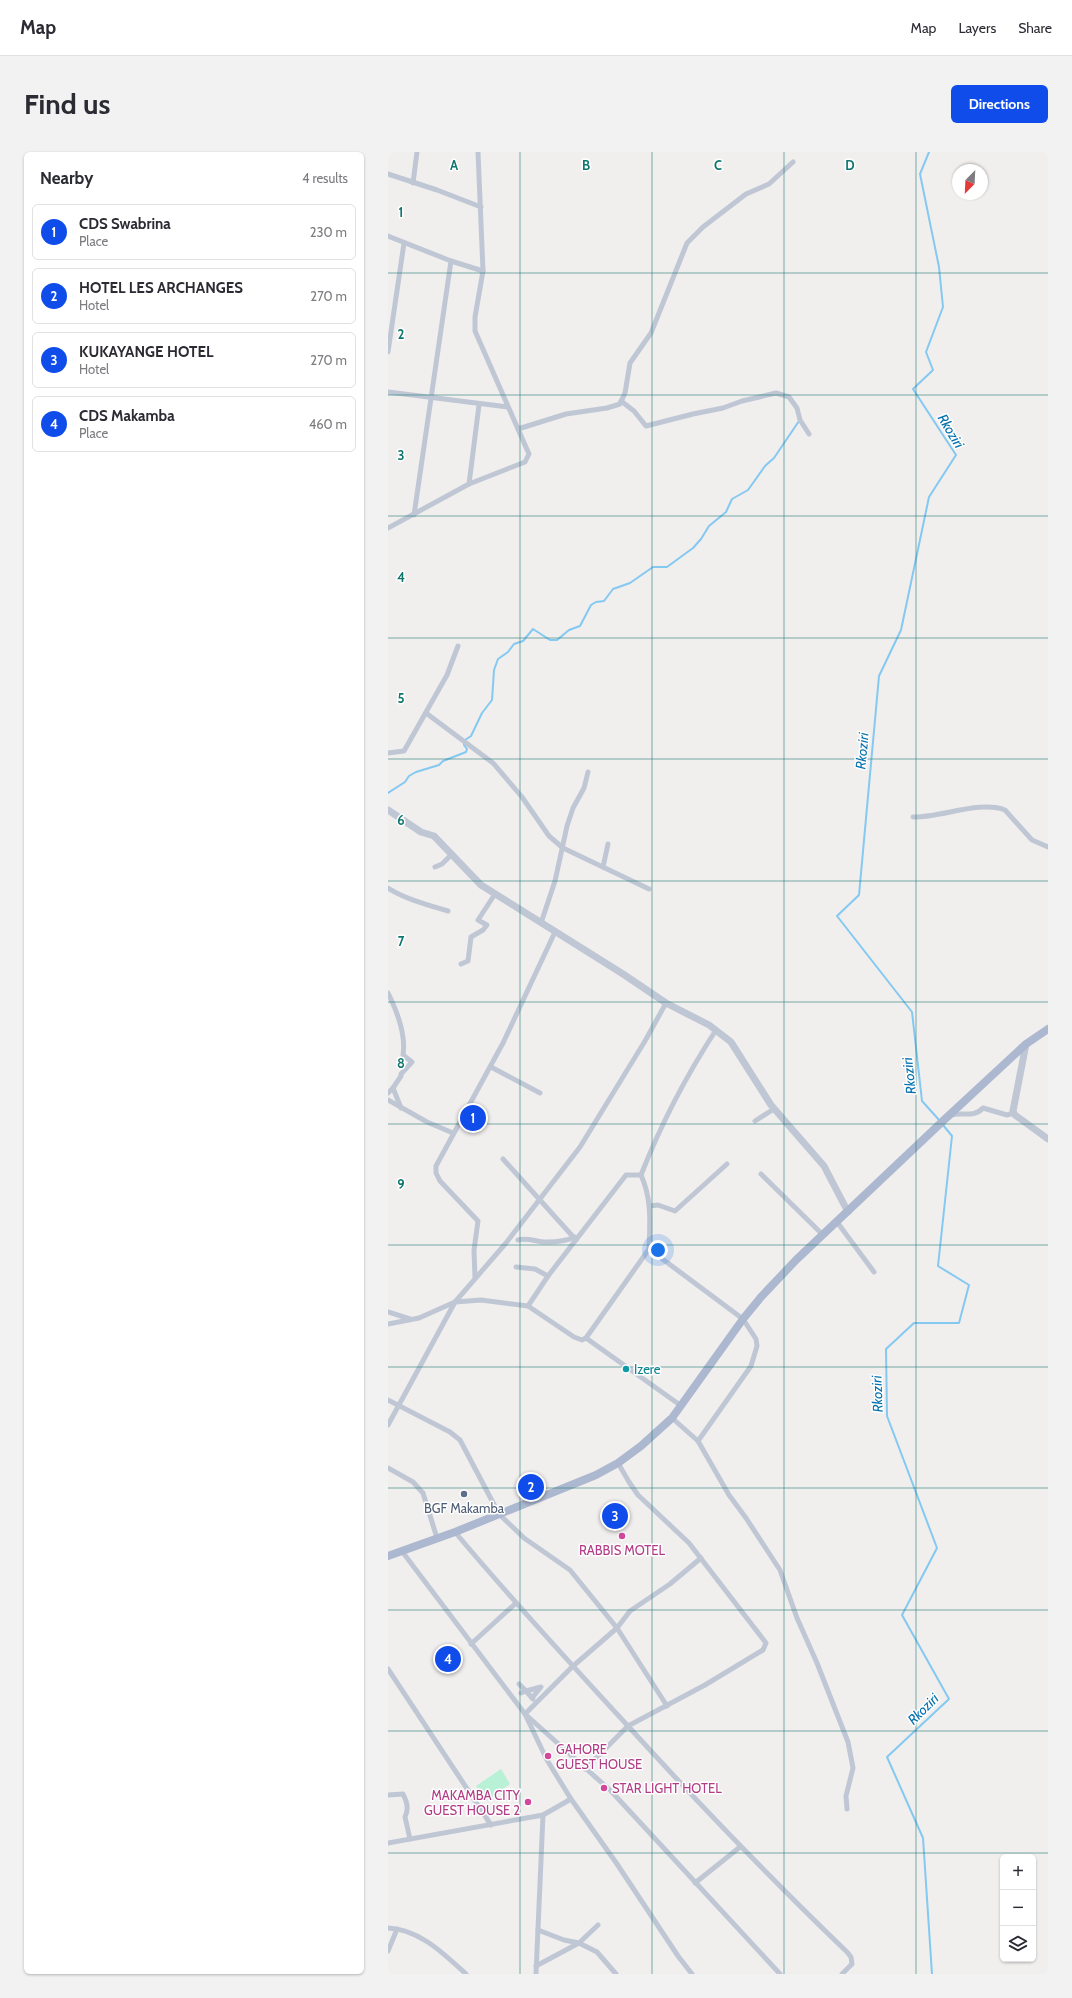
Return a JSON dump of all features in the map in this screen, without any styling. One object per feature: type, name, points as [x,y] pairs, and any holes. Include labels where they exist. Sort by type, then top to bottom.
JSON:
[{"type":"main road","points":[[388,1556],[401,1550],[455,1532],[596,1475],[618,1463],[661,1430],[672,1418],[680,1405],[761,1297],[823,1235],[946,1117],[1026,1044],[1048,1029]]},
{"type":"street","points":[[413,183],[417,152]]},
{"type":"street","points":[[388,528],[469,484],[525,462],[529,454],[475,331],[475,317],[483,271],[478,152]]},
{"type":"street","points":[[518,429],[566,414],[616,406],[621,401],[625,393],[630,363],[651,333],[687,243],[703,227],[746,194],[769,184],[793,162]]},
{"type":"street","points":[[388,174],[480,207]]},
{"type":"street","points":[[388,236],[451,261],[483,271]]},
{"type":"street","points":[[388,352],[404,243]]},
{"type":"street","points":[[414,515],[451,261]]},
{"type":"street","points":[[388,392],[508,408]]},
{"type":"street","points":[[621,401],[634,411],[646,426],[651,423],[723,408],[742,401],[776,392],[789,397],[797,408],[800,420],[809,434]]},
{"type":"street","points":[[469,484],[479,405]]},
{"type":"street","points":[[388,753],[404,751],[452,667],[458,646]]},
{"type":"street","points":[[426,713],[493,763],[522,797],[549,836],[563,848],[650,889]]},
{"type":"street","points":[[541,923],[555,881],[573,808],[584,788],[588,772]]},
{"type":"street","points":[[913,817],[968,809],[999,808],[1005,810],[1032,840],[1048,847]]},
{"type":"street","points":[[388,810],[421,832],[434,836],[481,885],[623,974],[666,1003],[716,1030],[731,1042],[774,1109],[824,1166],[848,1212]]},
{"type":"street","points":[[603,867],[608,844]]},
{"type":"street","points":[[435,867],[442,864],[452,854]]},
{"type":"street","points":[[388,888],[402,897],[419,900],[448,911]]},
{"type":"street","points":[[461,964],[468,961],[470,937],[483,930],[487,925],[478,920],[495,894]]},
{"type":"street","points":[[475,1278],[474,1250],[478,1221],[440,1180],[436,1173],[436,1166],[491,1067],[528,993],[555,932]]},
{"type":"street","points":[[388,993],[398,1019],[404,1042],[403,1055],[412,1062],[401,1074],[393,1088],[388,1092]]},
{"type":"street","points":[[388,1425],[455,1302],[506,1243],[539,1198],[580,1147],[646,1041],[666,1003]]},
{"type":"street","points":[[388,1324],[419,1318],[455,1302],[481,1300],[528,1306],[574,1337],[582,1340],[586,1338],[649,1249],[650,1206],[647,1189],[641,1175],[657,1134],[682,1086],[716,1030]]},
{"type":"street","points":[[1026,1044],[1013,1109],[1014,1113],[1048,1139]]},
{"type":"street","points":[[491,1067],[540,1093]]},
{"type":"street","points":[[393,1088],[401,1108]]},
{"type":"street","points":[[388,1100],[427,1122],[453,1133]]},
{"type":"street","points":[[946,1117],[958,1113],[978,1113],[983,1108],[1008,1115],[1014,1113]]},
{"type":"street","points":[[755,1121],[774,1109]]},
{"type":"street","points":[[503,1159],[576,1239]]},
{"type":"street","points":[[650,1206],[658,1205],[675,1212],[727,1164]]},
{"type":"street","points":[[761,1174],[823,1235]]},
{"type":"street","points":[[528,1306],[548,1276],[626,1175],[641,1175]]},
{"type":"street","points":[[837,1222],[874,1272]]},
{"type":"street","points":[[518,1240],[526,1238],[545,1242],[576,1239]]},
{"type":"street","points":[[649,1249],[743,1320],[756,1339],[756,1353],[751,1366],[698,1442]]},
{"type":"street","points":[[516,1267],[534,1269],[548,1276]]},
{"type":"street","points":[[388,1312],[410,1319]]},
{"type":"street","points":[[586,1338],[680,1405]]},
{"type":"street","points":[[388,1400],[450,1432],[460,1440],[499,1514],[524,1538],[567,1567],[617,1628],[667,1706]]},
{"type":"street","points":[[672,1418],[698,1442],[729,1495],[780,1570],[797,1618],[820,1670],[848,1742],[853,1768],[846,1796],[847,1808]]},
{"type":"street","points":[[584,1770],[628,1726],[667,1706],[763,1650],[766,1645],[764,1639],[701,1558],[676,1529],[638,1495],[618,1463]]},
{"type":"street","points":[[388,1468],[413,1482],[423,1493],[437,1538]]},
{"type":"street","points":[[455,1532],[572,1667],[740,1847],[847,1952],[851,1957],[852,1964],[842,1974]]},
{"type":"street","points":[[401,1550],[525,1714],[584,1770],[611,1791],[695,1884],[780,1974]]},
{"type":"street","points":[[525,1714],[572,1667],[617,1628],[630,1611],[670,1584],[701,1558]]},
{"type":"street","points":[[471,1644],[516,1603]]},
{"type":"street","points":[[388,1670],[492,1825]]},
{"type":"street","points":[[519,1684],[524,1692],[532,1698],[536,1704]]},
{"type":"street","points":[[524,1692],[541,1687],[532,1698]]},
{"type":"street","points":[[525,1714],[547,1760],[571,1800],[617,1864],[678,1956],[692,1974]]},
{"type":"street","points":[[388,1795],[404,1794],[408,1812],[405,1817],[410,1839]]},
{"type":"street","points":[[388,1843],[543,1815],[571,1800]]},
{"type":"street","points":[[536,1972],[543,1815]]},
{"type":"street","points":[[695,1884],[740,1847]]},
{"type":"street","points":[[536,1972],[579,1943],[598,1925]]},
{"type":"street","points":[[388,1928],[397,1929],[430,1942],[466,1974]]},
{"type":"street","points":[[388,1950],[397,1929]]},
{"type":"street","points":[[538,1930],[564,1940],[579,1943],[597,1952],[616,1974]]},
{"type":"green space","points":[[501,1769],[510,1784],[486,1801],[476,1786]]},
{"type":"waterway","name":"Rkoziri","points":[[929,152],[920,174],[939,267],[943,307],[926,352],[933,370],[913,389],[956,455],[929,497],[901,630],[879,676],[859,895],[837,916],[912,1012],[922,1101],[940,1121]]},
{"type":"waterway","points":[[388,793],[405,782],[409,776],[416,772],[439,765],[443,761],[466,752],[467,749],[464,745],[465,740],[471,736],[482,713],[492,700],[494,670],[498,659],[508,652],[514,644],[523,641],[533,629],[550,640],[557,640],[569,630],[580,626],[591,605],[596,602],[604,601],[613,589],[630,583],[653,567],[667,567],[693,548],[709,526],[726,512],[732,499],[748,490],[765,466],[774,458],[799,421]]},
{"type":"waterway","name":"Rkoziri","points":[[932,1974],[923,1838],[887,1757],[949,1699],[902,1615],[937,1548],[887,1416],[886,1349],[914,1323],[959,1323],[969,1285],[938,1266],[952,1136],[943,1125]]},
{"type":"place","name":"CDS Swabrina","points":[[473,1118]]},
{"type":"place","name":"Izere","points":[[626,1369]]},
{"type":"place","name":"HOTEL LES ARCHANGES","points":[[531,1487]]},
{"type":"place","name":"BGF Makamba","points":[[464,1494]]},
{"type":"place","name":"KUKAYANGE HOTEL","points":[[615,1516]]},
{"type":"place","name":"RABBIS MOTEL","points":[[622,1536]]},
{"type":"place","name":"CDS Makamba","points":[[448,1659]]},
{"type":"place","name":"GAHORE GUEST HOUSE","points":[[548,1756]]},
{"type":"place","name":"STAR LIGHT HOTEL","points":[[604,1788]]},
{"type":"place","name":"MAKAMBA CITY GUEST HOUSE 2","points":[[528,1802]]}]
